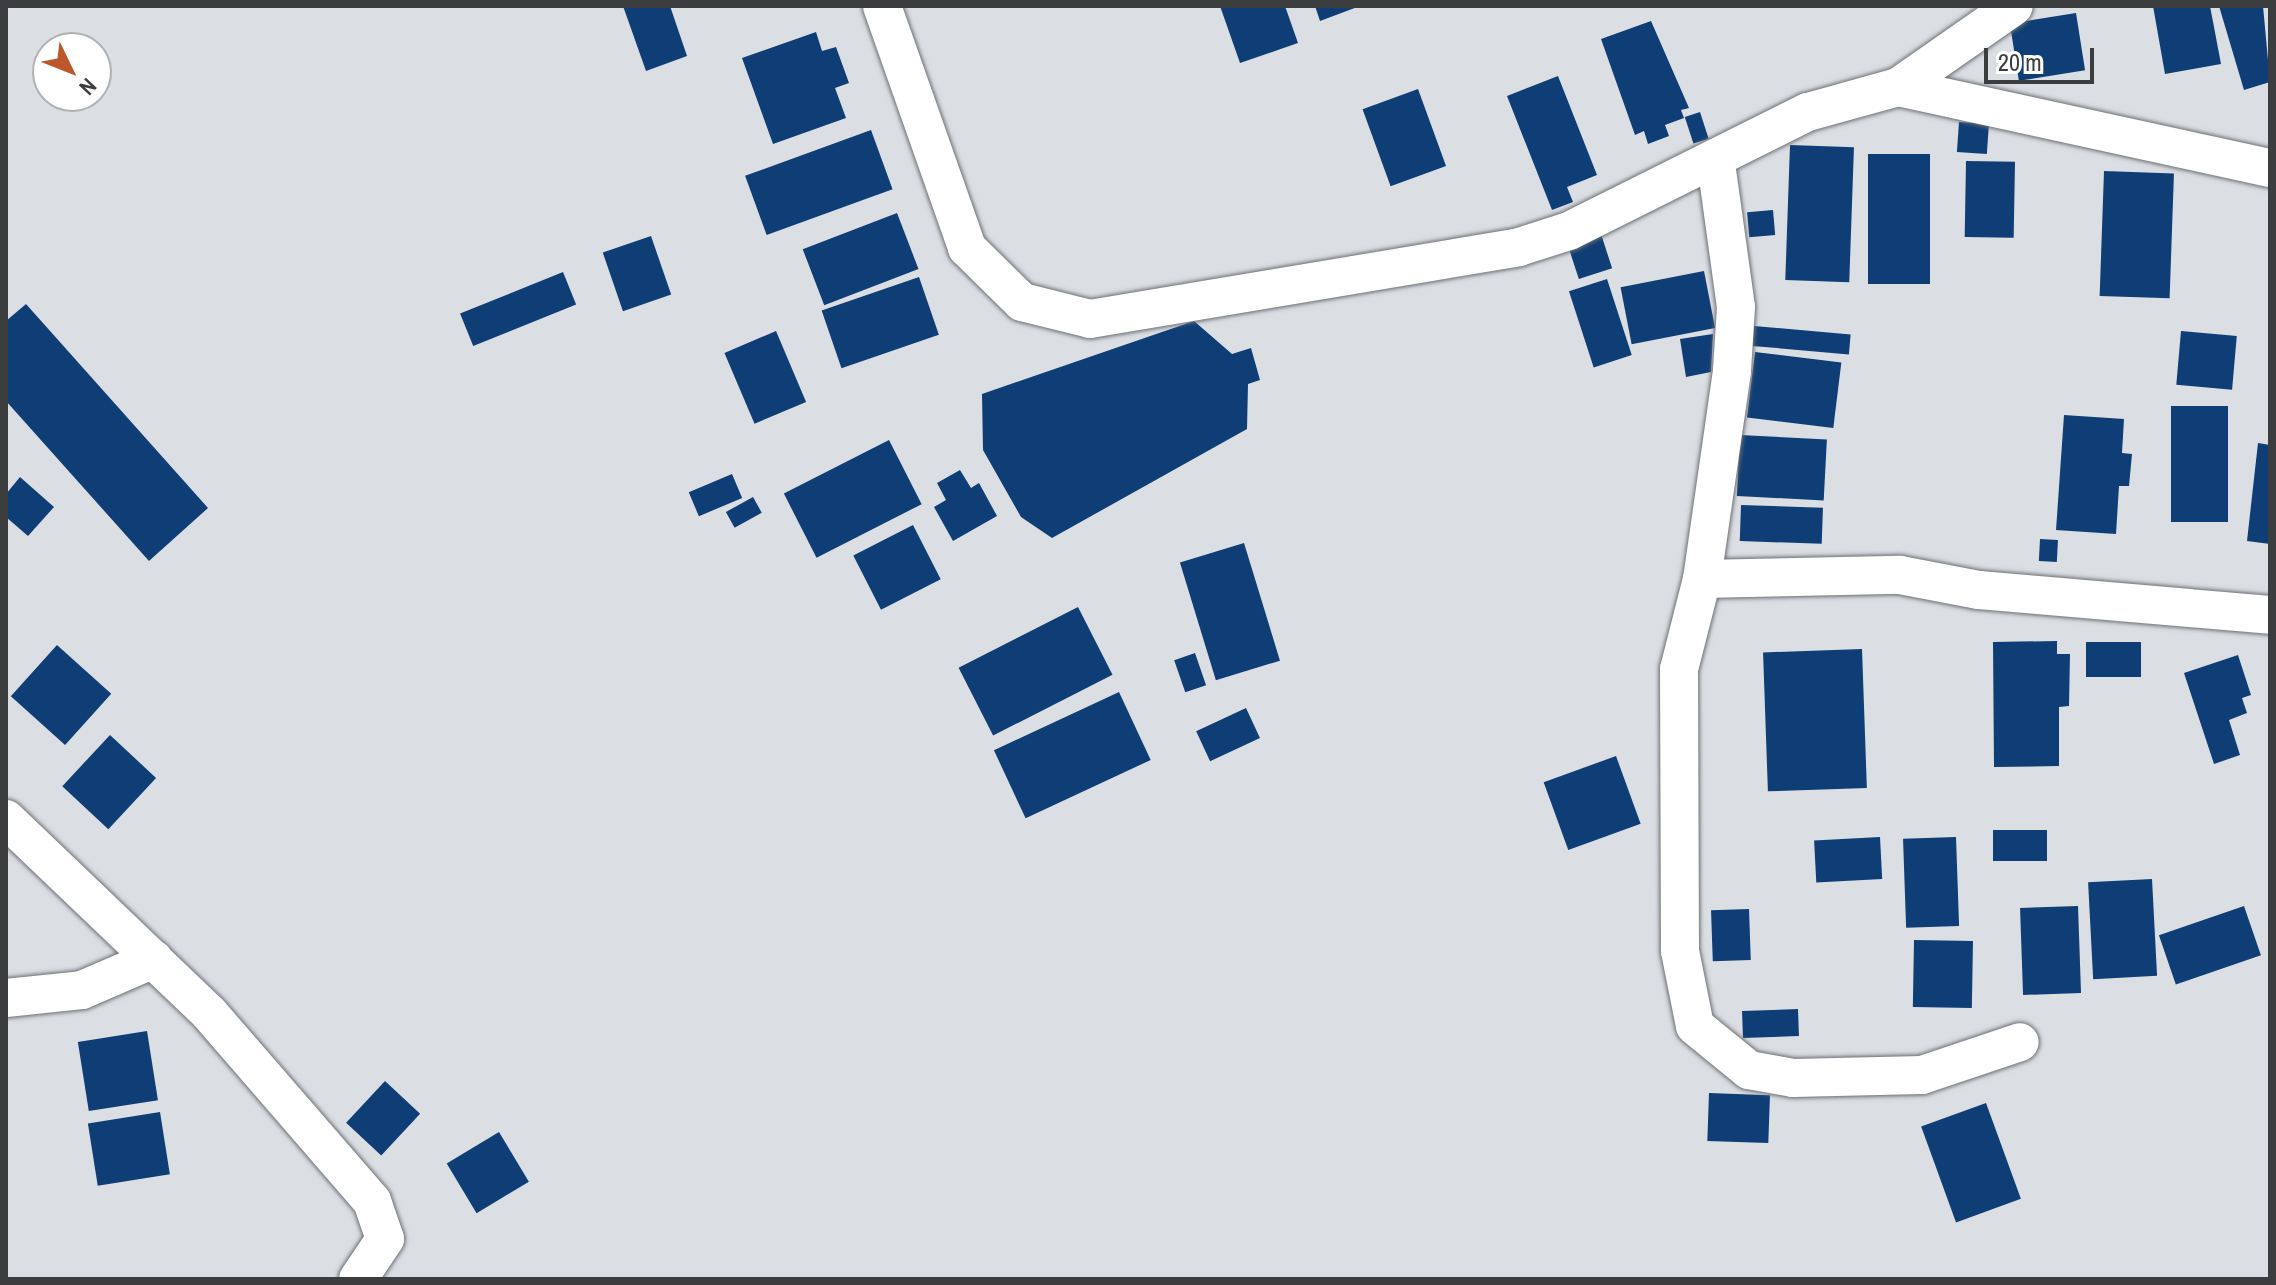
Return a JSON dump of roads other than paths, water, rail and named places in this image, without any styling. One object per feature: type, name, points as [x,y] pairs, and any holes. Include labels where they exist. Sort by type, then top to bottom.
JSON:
[{"type":"street","points":[[882,6],[967,248],[1022,302],[1090,319],[1519,247],[1716,163],[1808,112],[1898,87],[2014,6]]},
{"type":"street","points":[[1898,87],[2270,168]]},
{"type":"street","points":[[1716,163],[1736,307],[1702,579],[1679,669],[1680,951],[1695,1026],[1749,1070],[1793,1078],[1922,1075],[2020,1042]]},
{"type":"street","points":[[1702,579],[1900,575],[1979,590],[2270,615]]},
{"type":"street","points":[[6,819],[234,1039],[293,1117],[372,1201],[385,1239],[358,1279]]},
{"type":"street","points":[[6,998],[82,990],[154,959]]}]
